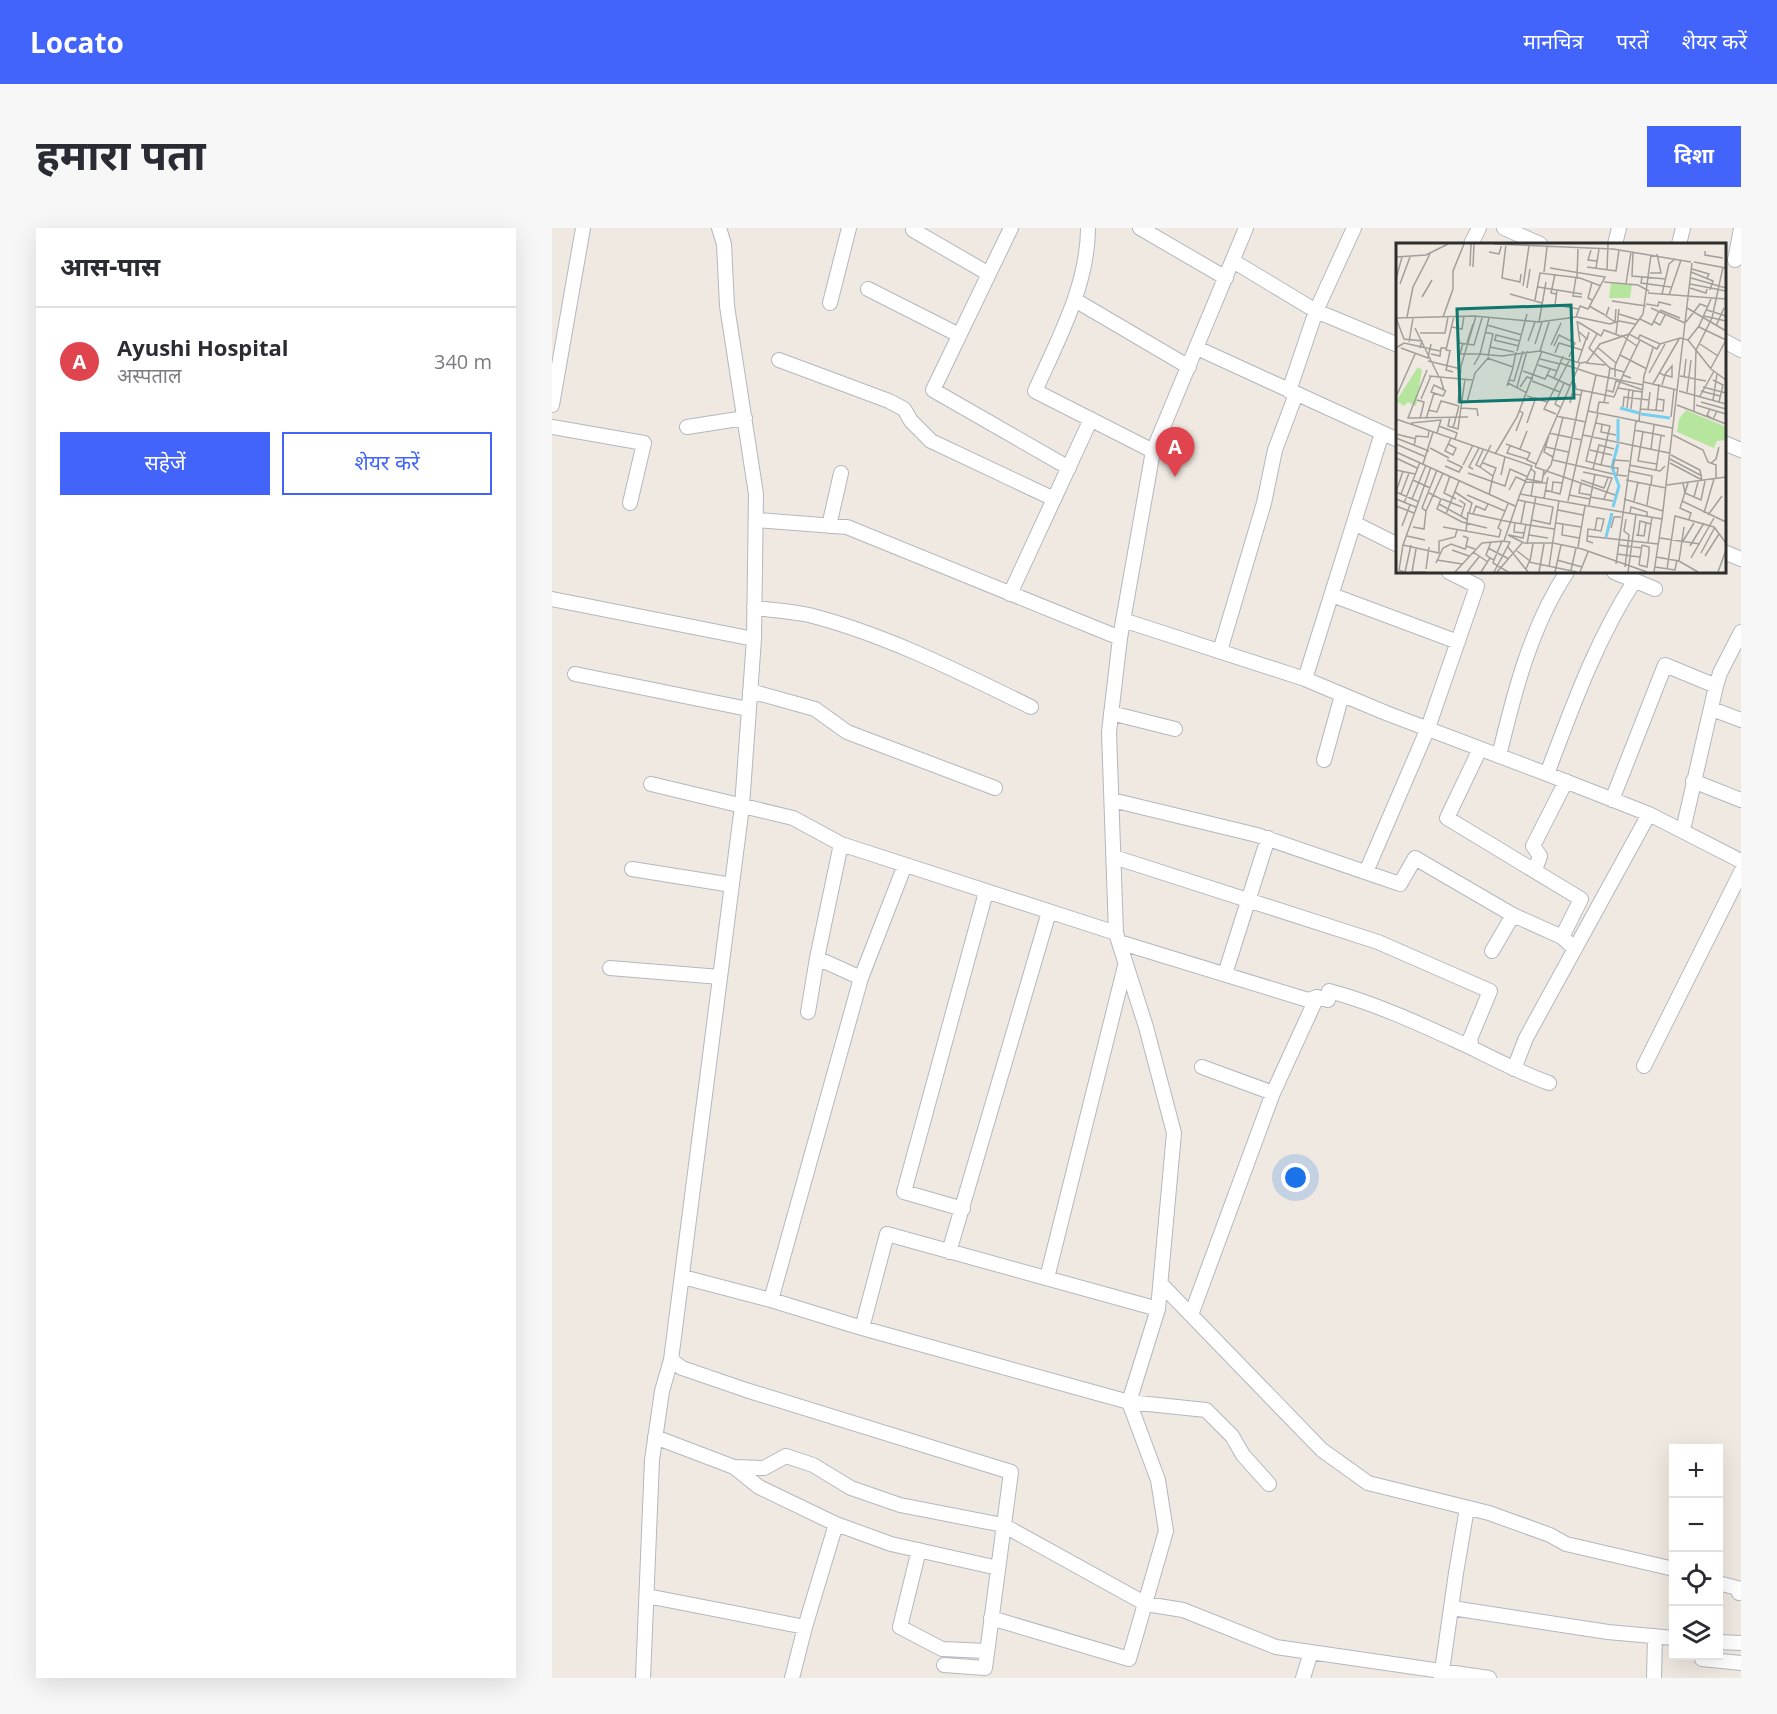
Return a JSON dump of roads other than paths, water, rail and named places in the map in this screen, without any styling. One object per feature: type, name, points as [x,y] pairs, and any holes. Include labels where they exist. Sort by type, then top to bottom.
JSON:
[{"type":"street","points":[[552,405],[584,228]]},
{"type":"street","points":[[643,1678],[652,1460],[662,1391],[671,1360],[742,806],[754,639],[756,494],[727,306],[724,244],[719,228]]},
{"type":"street","points":[[830,303],[849,228]]},
{"type":"street","points":[[1011,228],[933,390],[1069,468]]},
{"type":"street","points":[[1088,228],[1075,300],[1035,391],[1153,451]]},
{"type":"street","points":[[1140,228],[1226,278]]},
{"type":"street","points":[[991,1618],[1129,1659],[1166,1531],[1158,1480],[1129,1402],[1158,1309],[1174,1133],[1146,1027],[1117,938],[1109,732],[1120,638],[1153,451],[1246,228]]},
{"type":"street","points":[[1220,651],[1264,503],[1275,450],[1316,311],[1354,228]]},
{"type":"street","points":[[1472,243],[1479,228]]},
{"type":"street","points":[[1504,228],[1538,243]]},
{"type":"street","points":[[1615,243],[1619,228]]},
{"type":"street","points":[[1679,243],[1683,228]]},
{"type":"street","points":[[1733,260],[1741,229]]},
{"type":"street","points":[[913,230],[989,274]]},
{"type":"street","points":[[1233,261],[1316,311],[1396,344]]},
{"type":"street","points":[[868,289],[959,335]]},
{"type":"street","points":[[1075,300],[1189,367]]},
{"type":"street","points":[[1726,342],[1741,350]]},
{"type":"street","points":[[1197,348],[1396,439]]},
{"type":"street","points":[[779,360],[889,401],[904,409],[911,421],[931,441],[1054,499]]},
{"type":"street","points":[[687,427],[745,418]]},
{"type":"street","points":[[1010,594],[1091,419]]},
{"type":"street","points":[[552,427],[644,443],[630,502]]},
{"type":"street","points":[[1305,679],[1382,433]]},
{"type":"street","points":[[1726,443],[1741,450]]},
{"type":"street","points":[[829,526],[841,472]]},
{"type":"street","points":[[757,520],[847,527],[1120,638]]},
{"type":"street","points":[[1354,523],[1396,544]]},
{"type":"street","points":[[1726,552],[1741,559]]},
{"type":"street","points":[[1366,872],[1428,728],[1477,586],[1451,573]]},
{"type":"street","points":[[1498,756],[1516,684],[1553,594],[1566,573]]},
{"type":"street","points":[[1617,573],[1655,589]]},
{"type":"street","points":[[1547,774],[1582,682],[1624,595],[1635,580]]},
{"type":"street","points":[[1332,595],[1458,642]]},
{"type":"street","points":[[552,599],[754,639]]},
{"type":"street","points":[[754,608],[807,615],[855,630],[926,656],[1030,707]]},
{"type":"street","points":[[1123,620],[1305,679],[1386,713],[1649,814],[1741,861]]},
{"type":"street","points":[[1683,830],[1716,686],[1720,673],[1741,632]]},
{"type":"street","points":[[1612,800],[1665,665],[1716,686]]},
{"type":"street","points":[[575,674],[748,709]]},
{"type":"street","points":[[750,691],[815,709],[847,732],[995,788]]},
{"type":"street","points":[[1324,760],[1342,695]]},
{"type":"street","points":[[1712,709],[1741,720]]},
{"type":"street","points":[[1111,713],[1175,729]]},
{"type":"street","points":[[1480,749],[1448,818],[1581,899],[1562,938]]},
{"type":"street","points":[[1535,870],[1540,856],[1533,846],[1566,782]]},
{"type":"street","points":[[1693,782],[1741,800]]},
{"type":"street","points":[[651,784],[793,818],[841,844],[1308,1000],[1317,997],[1328,1000],[1329,991],[1360,999],[1549,1083]]},
{"type":"street","points":[[1112,800],[1268,838],[1400,884],[1415,858],[1513,915],[1562,938],[1575,948]]},
{"type":"street","points":[[1514,1069],[1526,1038],[1649,814]]},
{"type":"street","points":[[1225,974],[1268,838]]},
{"type":"street","points":[[808,1012],[841,844]]},
{"type":"street","points":[[1114,857],[1378,942],[1490,991],[1470,1039],[1472,1048]]},
{"type":"street","points":[[771,1300],[861,978],[905,865]]},
{"type":"street","points":[[632,869],[732,885]]},
{"type":"street","points":[[1644,1066],[1741,872]]},
{"type":"street","points":[[963,1209],[904,1192],[986,892]]},
{"type":"street","points":[[949,1252],[1049,912]]},
{"type":"street","points":[[1492,951],[1513,915]]},
{"type":"street","points":[[817,957],[861,978]]},
{"type":"street","points":[[1047,1278],[1125,964]]},
{"type":"street","points":[[610,968],[720,977]]},
{"type":"street","points":[[1191,1315],[1273,1093],[1317,997]]},
{"type":"street","points":[[1202,1067],[1273,1093]]},
{"type":"street","points":[[862,1328],[887,1234],[1158,1309]]},
{"type":"street","points":[[682,1277],[771,1300],[862,1328],[1129,1402],[1206,1410],[1232,1436],[1243,1455],[1269,1484]]},
{"type":"street","points":[[1161,1284],[1322,1450],[1368,1483],[1489,1513],[1566,1544],[1669,1568]]},
{"type":"street","points":[[671,1360],[682,1368],[746,1390],[1011,1472],[985,1668],[944,1665]]},
{"type":"street","points":[[655,1437],[734,1467],[759,1487],[836,1524],[891,1544],[998,1568]]},
{"type":"street","points":[[734,1467],[764,1468],[786,1456],[813,1465],[851,1488],[900,1505],[1003,1525],[1146,1604],[1183,1610],[1276,1647],[1442,1675],[1489,1678]]},
{"type":"street","points":[[1442,1675],[1467,1508]]},
{"type":"street","points":[[792,1678],[836,1524]]},
{"type":"street","points":[[918,1550],[900,1627],[942,1649],[987,1651]]},
{"type":"street","points":[[1723,1585],[1740,1589],[1739,1593]]},
{"type":"street","points":[[647,1596],[805,1628]]},
{"type":"street","points":[[1452,1608],[1608,1632],[1669,1637]]},
{"type":"street","points":[[1654,1678],[1655,1636]]},
{"type":"street","points":[[1723,1642],[1741,1643]]},
{"type":"street","points":[[1303,1678],[1311,1652]]},
{"type":"street","points":[[1712,1660],[1741,1663]]},
{"type":"place","name":"Ayushi Hospital","points":[[1175,477]]}]
